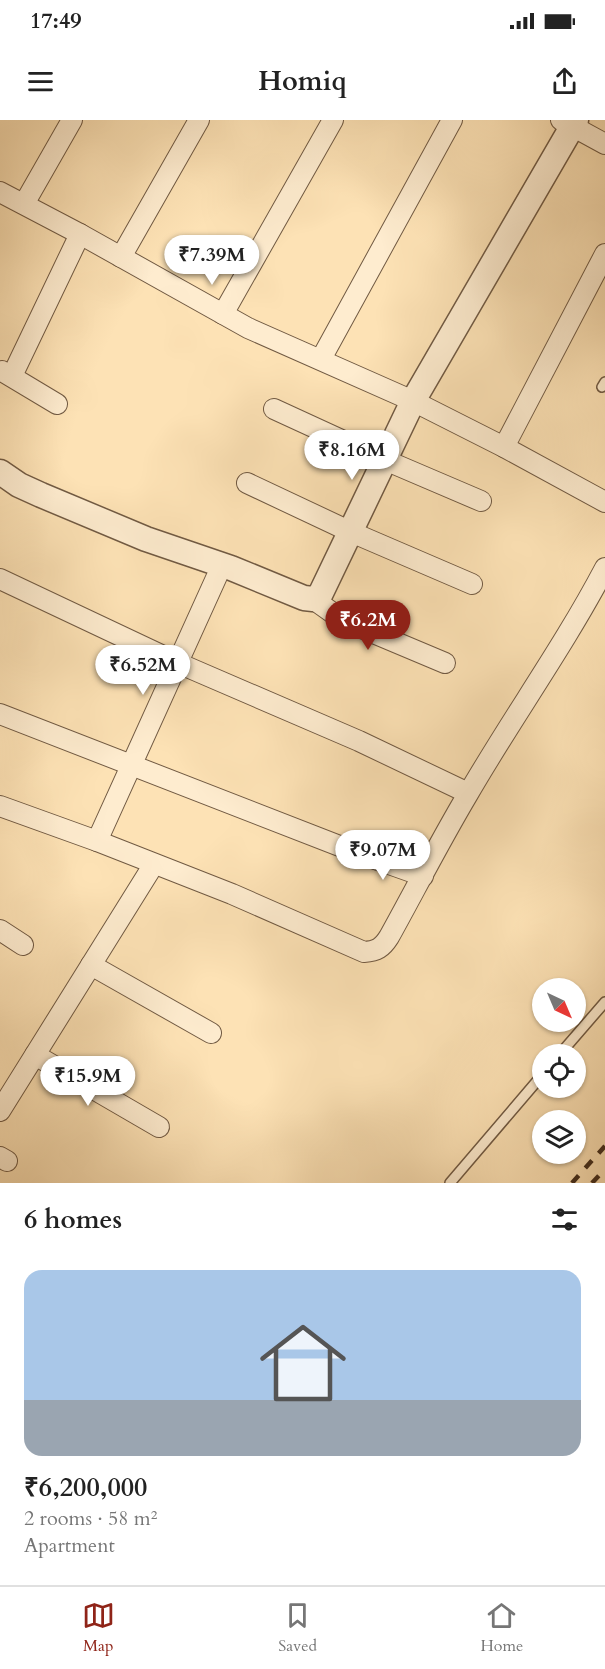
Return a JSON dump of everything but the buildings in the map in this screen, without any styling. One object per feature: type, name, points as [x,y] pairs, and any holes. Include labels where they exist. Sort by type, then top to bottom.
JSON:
[{"type":"street","points":[[121,257],[200,120]]},
{"type":"street","points":[[223,314],[333,120]]},
{"type":"street","points":[[321,359],[452,120]]},
{"type":"street","points":[[24,204],[70,121]]},
{"type":"street","points":[[313,599],[324,589],[413,401],[570,122],[605,144]]},
{"type":"street","points":[[0,192],[248,328],[413,401],[605,502]]},
{"type":"street","points":[[57,404],[6,373],[80,234]]},
{"type":"street","points":[[504,447],[605,254]]},
{"type":"street","points":[[274,409],[481,501]]},
{"type":"street","points":[[0,472],[19,485],[41,495],[146,538],[222,565],[303,598],[313,599],[337,616],[357,626],[445,663]]},
{"type":"street","points":[[247,483],[351,532],[471,584]]},
{"type":"street","points":[[97,841],[222,565]]},
{"type":"street","points":[[0,806],[232,894],[364,952],[375,951],[383,947],[468,794],[590,597],[605,568]]},
{"type":"street","points":[[0,579],[178,663],[359,741],[468,794]]},
{"type":"street","points":[[0,714],[423,876]]},
{"type":"street","points":[[0,1111],[154,864]]},
{"type":"street","points":[[0,930],[23,945]]},
{"type":"street","points":[[91,965],[211,1033]]},
{"type":"street","points":[[35,1055],[159,1127]]},
{"type":"lane","points":[[569,1044],[605,1002]]},
{"type":"lane","points":[[450,1183],[532,1087]]},
{"type":"railway","points":[[572,1183],[605,1146]]},
{"type":"railway","points":[[592,1183],[605,1169]]}]
